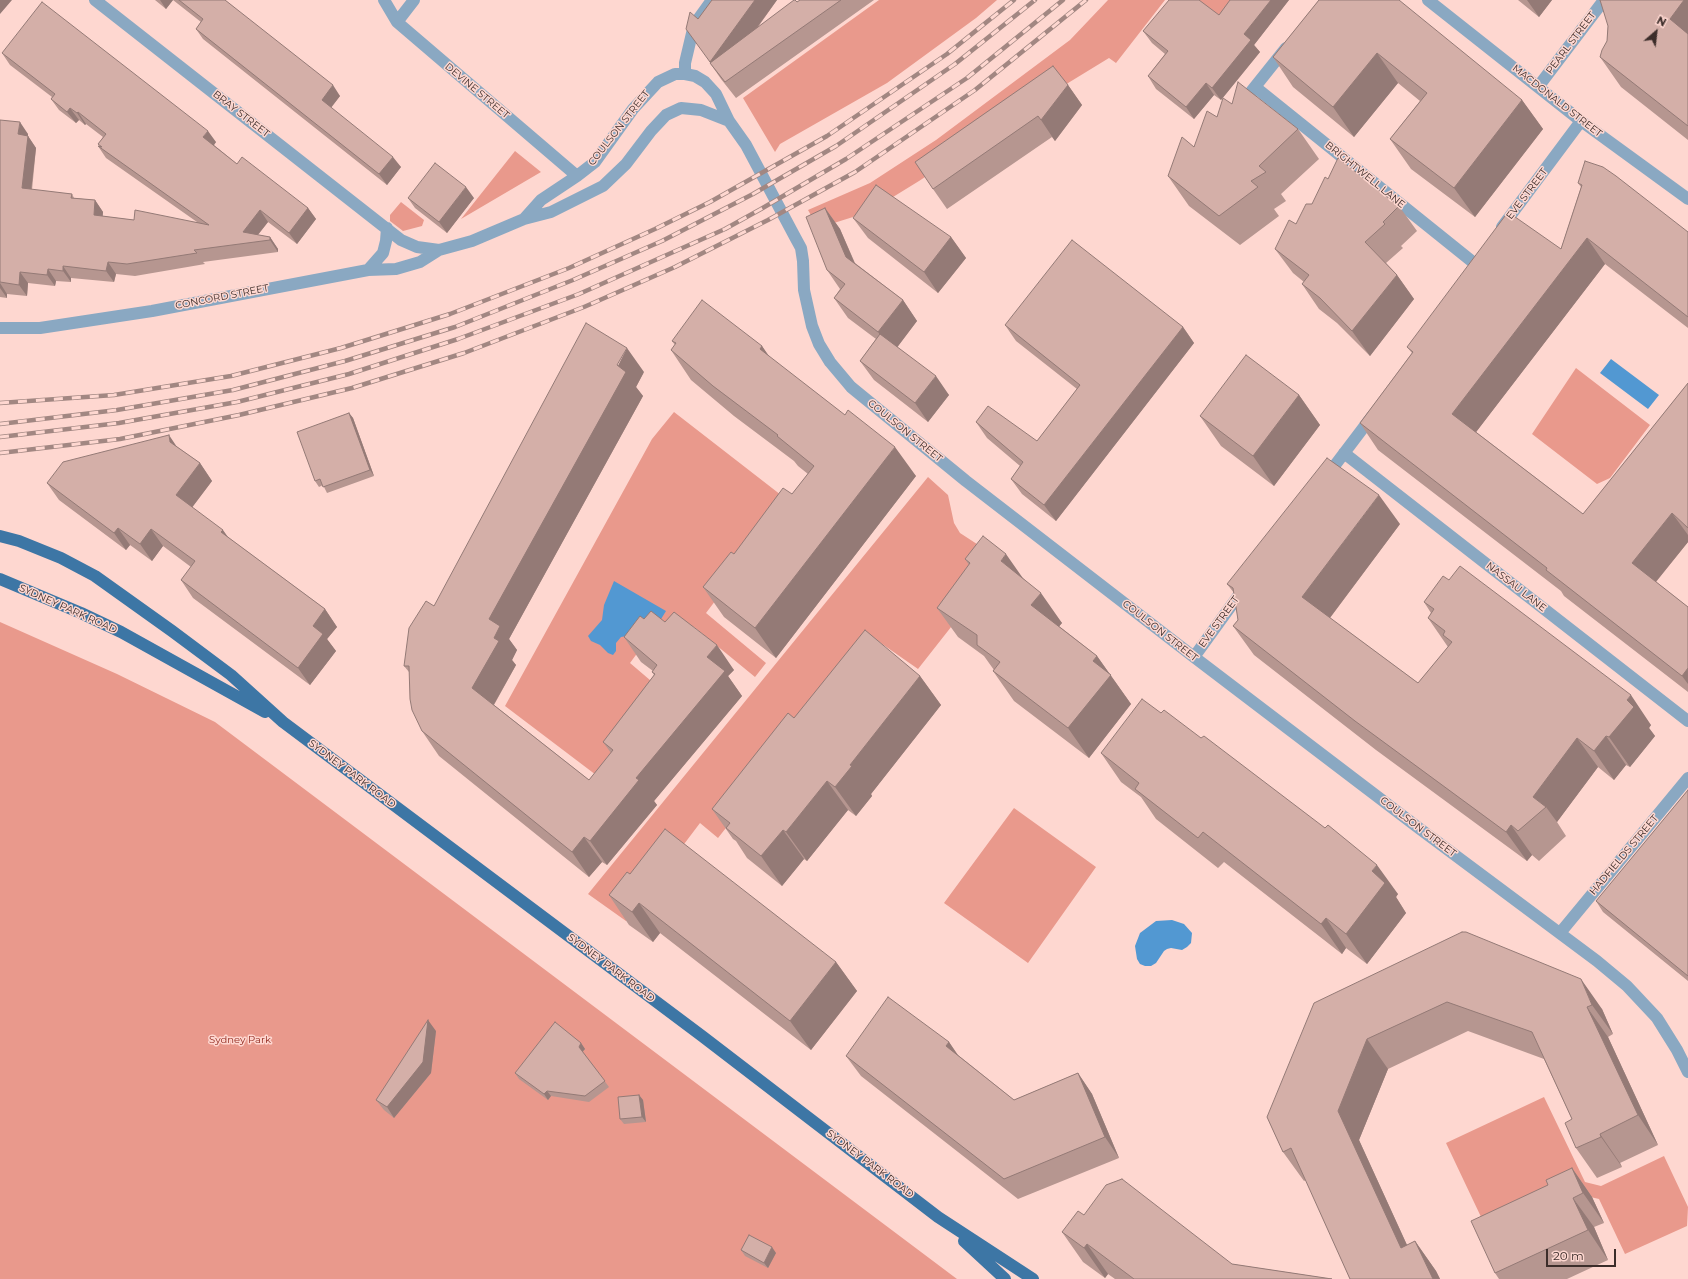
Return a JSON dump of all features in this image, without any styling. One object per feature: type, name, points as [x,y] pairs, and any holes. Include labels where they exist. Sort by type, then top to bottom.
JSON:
[{"type":"main road","name":"SYDNEY PARK ROAD","points":[[0,536],[19,541],[61,558],[95,576],[172,631],[231,675],[283,722],[702,1036],[938,1217],[1033,1279]]},
{"type":"main road","name":"SYDNEY PARK ROAD","points":[[0,579],[74,610],[121,632],[283,722]]},
{"type":"main road","name":"SYDNEY PARK ROAD","points":[[938,1217],[1005,1279]]},
{"type":"street","name":"BRAY STREET","points":[[95,0],[409,244],[439,250]]},
{"type":"street","name":"DEVINE STREET","points":[[384,0],[397,22],[577,176]]},
{"type":"street","points":[[397,22],[414,0]]},
{"type":"street","points":[[685,74],[685,63],[694,25],[712,0]]},
{"type":"street","name":"MACDONALD STREET","points":[[1428,0],[1581,121],[1688,199]]},
{"type":"street","name":"PEARL STREET","points":[[1538,87],[1604,0]]},
{"type":"street","points":[[1245,99],[1294,37]]},
{"type":"street","name":"COULSON STREET","points":[[524,219],[541,200],[595,162],[633,109],[651,88],[675,74],[695,76],[705,82],[716,94],[729,121],[746,145],[801,248],[804,290],[812,326],[819,344],[840,375],[851,387],[966,481],[1420,829],[1560,933],[1627,986],[1657,1018],[1677,1050],[1688,1072]]},
{"type":"street","name":"BRIGHTWELL LANE","points":[[1255,87],[1472,267],[1484,251]]},
{"type":"street","name":"COULSON STREET","points":[[439,250],[472,241],[524,219],[551,212],[602,186],[626,164],[651,131],[671,112],[681,108],[692,108],[702,110],[729,121]]},
{"type":"street","name":"EVE STREET","points":[[1493,239],[1581,121]]},
{"type":"street","points":[[368,270],[383,253],[387,228]]},
{"type":"street","name":"CONCORD STREET","points":[[0,328],[40,328],[152,311],[368,270],[396,268],[420,262],[439,250]]},
{"type":"street","points":[[1321,485],[1381,405]]},
{"type":"street","name":"NASSAU LANE","points":[[1344,454],[1688,721]]},
{"type":"street","name":"EVE STREET","points":[[1194,656],[1251,578]]},
{"type":"street","name":"HADFIELDS STREET","points":[[1560,933],[1688,778]]},
{"type":"green space","points":[[879,0],[997,0],[976,18],[887,83],[780,144],[775,152],[743,98]]},
{"type":"green space","points":[[1108,0],[1165,0],[1116,63],[1109,58],[1055,91],[880,205],[853,217],[818,228],[808,210],[870,183],[936,140],[1070,40]]},
{"type":"green space","points":[[1195,0],[1234,0],[1219,19]]},
{"type":"green space","points":[[515,151],[541,172],[461,219]]},
{"type":"green space","points":[[401,202],[424,220],[422,226],[403,231],[390,221],[390,215]]},
{"type":"green space","points":[[1576,368],[1650,425],[1610,478],[1597,484],[1532,434]]},
{"type":"green space","points":[[674,412],[790,502],[706,613],[766,663],[755,677],[694,627],[667,631],[647,640],[630,663],[664,692],[600,778],[505,706],[652,439]]},
{"type":"green space","points":[[928,477],[948,495],[954,523],[960,533],[1003,561],[918,669],[875,639],[718,838],[700,823],[626,921],[588,894]]},
{"type":"green space","name":"Sydney Park","points":[[0,622],[117,674],[215,722],[957,1279],[0,1279]]},
{"type":"green space","points":[[1014,808],[1096,867],[1028,963],[944,903]]},
{"type":"green space","points":[[1544,1097],[1585,1182],[1601,1186],[1664,1156],[1688,1207],[1687,1226],[1625,1254],[1599,1199],[1582,1195],[1491,1238],[1446,1143]]},
{"type":"water","points":[[1611,359],[1659,395],[1648,409],[1600,373]]},
{"type":"water","points":[[614,581],[666,611],[658,624],[633,635],[621,637],[616,643],[616,651],[613,655],[608,653],[600,645],[591,641],[588,636],[602,620],[604,605]]},
{"type":"water","points":[[1172,920],[1184,924],[1192,933],[1191,943],[1182,950],[1171,948],[1167,949],[1156,963],[1151,966],[1140,964],[1137,959],[1135,946],[1140,933],[1156,921]]},
{"type":"building","points":[[179,0],[225,0],[333,85],[322,100],[393,157],[379,174],[196,29],[203,19]]},
{"type":"building","points":[[712,0],[755,0],[710,62],[686,29],[690,12],[698,19]]},
{"type":"building","points":[[794,0],[797,2],[800,0],[841,0],[725,82],[710,63]]},
{"type":"building","points":[[1169,0],[1199,0],[1219,15],[1230,0],[1271,0],[1244,34],[1251,40],[1212,88],[1206,83],[1186,107],[1148,76],[1168,51],[1143,31]]},
{"type":"building","points":[[1319,0],[1399,0],[1522,100],[1454,188],[1390,139],[1427,93],[1377,53],[1333,107],[1273,57]]},
{"type":"building","points":[[1600,0],[1684,0],[1670,19],[1688,34],[1688,126],[1600,57],[1607,41],[1608,26]]},
{"type":"building","points":[[42,2],[208,131],[203,137],[237,164],[242,157],[308,208],[289,233],[260,210],[243,232],[270,237],[270,240],[194,250],[197,253],[127,264],[108,262],[106,271],[63,266],[63,271],[48,269],[47,275],[20,272],[19,285],[0,282],[0,120],[20,122],[18,134],[28,136],[22,188],[72,194],[71,198],[95,200],[94,215],[134,220],[135,210],[209,225],[98,146],[102,147],[98,144],[106,134],[78,112],[77,113],[70,108],[67,112],[51,99],[55,94],[2,53]]},
{"type":"building","points":[[1053,66],[1068,85],[1041,120],[1038,116],[933,189],[915,162]]},
{"type":"building","points":[[1238,82],[1298,129],[1259,166],[1266,172],[1251,181],[1258,187],[1219,216],[1168,176],[1182,137],[1194,147],[1207,111],[1217,117],[1223,98],[1232,104]]},
{"type":"building","points":[[1338,158],[1399,206],[1383,222],[1385,224],[1365,242],[1397,275],[1352,331],[1320,298],[1302,284],[1309,275],[1275,249],[1289,220],[1296,224],[1306,204],[1312,204],[1325,177],[1328,179]]},
{"type":"building","points":[[1585,161],[1603,167],[1688,232],[1688,317],[1587,238],[1452,414],[1583,514],[1688,383],[1688,528],[1672,513],[1632,563],[1688,607],[1688,668],[1682,676],[1546,570],[1547,568],[1360,423],[1413,352],[1407,347],[1508,212],[1561,249],[1582,185],[1578,183]]},
{"type":"building","points":[[435,163],[466,187],[439,222],[408,198]]},
{"type":"building","points":[[876,185],[951,237],[924,272],[853,218]]},
{"type":"building","points":[[825,208],[846,257],[903,300],[878,332],[834,298],[845,284],[827,270],[806,217]]},
{"type":"building","points":[[1072,240],[1183,327],[1044,505],[1011,479],[1023,462],[976,422],[988,406],[1037,441],[1080,385],[1005,325]]},
{"type":"building","points":[[702,300],[762,346],[760,349],[845,415],[848,410],[895,447],[755,628],[703,587],[731,552],[734,554],[783,488],[792,494],[814,466],[777,436],[778,435],[713,386],[671,350],[676,343],[672,341]]},
{"type":"building","points":[[586,323],[627,348],[617,365],[626,372],[489,619],[500,626],[494,638],[499,641],[472,688],[589,780],[613,750],[603,742],[655,674],[652,672],[657,665],[624,637],[640,616],[644,619],[651,611],[665,622],[674,612],[717,645],[707,657],[725,671],[636,778],[639,780],[590,841],[584,837],[572,852],[422,731],[412,710],[410,699],[409,666],[404,666],[409,628],[426,601],[434,606]]},
{"type":"building","points":[[880,334],[936,376],[915,403],[860,361]]},
{"type":"building","points":[[1246,355],[1299,395],[1253,456],[1200,416]]},
{"type":"building","points":[[349,413],[370,470],[323,487],[320,479],[315,481],[297,432]]},
{"type":"building","points":[[169,435],[170,442],[200,463],[176,495],[223,530],[221,532],[325,609],[313,626],[323,634],[298,668],[181,580],[195,561],[151,529],[140,544],[118,528],[114,533],[47,483],[63,462]]},
{"type":"building","points":[[1327,458],[1379,495],[1302,597],[1418,683],[1452,642],[1443,635],[1445,631],[1428,618],[1434,609],[1424,602],[1443,576],[1449,580],[1460,566],[1631,695],[1627,700],[1634,707],[1609,737],[1606,736],[1594,751],[1577,738],[1533,797],[1546,807],[1518,831],[1511,825],[1506,832],[1355,721],[1233,626],[1238,620],[1233,588],[1227,584]]},
{"type":"building","points":[[983,536],[1006,554],[1001,561],[1041,593],[1031,605],[1097,656],[1093,661],[1111,675],[1068,728],[993,671],[1000,662],[977,645],[977,635],[937,608],[970,563],[965,559]]},
{"type":"building","points":[[865,630],[920,676],[850,765],[852,766],[835,787],[827,781],[786,832],[783,830],[761,856],[726,828],[730,823],[712,809],[788,713],[794,718]]},
{"type":"building","points":[[1142,699],[1161,713],[1164,710],[1201,738],[1204,736],[1325,828],[1328,825],[1377,865],[1372,871],[1385,883],[1346,934],[1326,918],[1321,924],[1203,832],[1198,838],[1135,789],[1139,783],[1101,753]]},
{"type":"building","points":[[1688,790],[1688,976],[1596,901]]},
{"type":"building","points":[[665,829],[836,962],[790,1021],[639,903],[632,912],[609,895],[627,872],[630,874]]},
{"type":"building","points":[[1462,932],[1466,932],[1581,979],[1592,1005],[1587,1007],[1638,1115],[1600,1134],[1601,1137],[1576,1148],[1565,1123],[1572,1119],[1532,1032],[1447,1002],[1367,1039],[1338,1111],[1401,1248],[1415,1241],[1433,1279],[1350,1279],[1291,1148],[1283,1152],[1267,1117],[1314,1003]]},
{"type":"building","points":[[888,997],[949,1042],[946,1046],[1014,1100],[1078,1073],[1105,1137],[1004,1179],[846,1056]]},
{"type":"building","points":[[428,1020],[423,1062],[387,1107],[376,1100]]},
{"type":"building","points":[[555,1022],[581,1043],[579,1047],[605,1081],[585,1096],[547,1091],[544,1094],[515,1073]]},
{"type":"building","points":[[639,1095],[642,1117],[620,1119],[618,1097]]},
{"type":"building","points":[[1572,1168],[1583,1193],[1573,1198],[1588,1230],[1495,1273],[1471,1221],[1548,1185],[1546,1180]]},
{"type":"building","points":[[1122,1179],[1232,1264],[1332,1279],[1134,1279],[1087,1244],[1084,1248],[1062,1232],[1078,1211],[1084,1215],[1106,1185]]},
{"type":"building","points":[[749,1235],[772,1247],[764,1263],[741,1250]]},
{"type":"railway","points":[[0,403],[114,395],[231,376],[341,348],[450,314],[569,268],[710,202],[827,136],[947,54],[1014,0]]},
{"type":"railway","points":[[0,424],[117,410],[233,390],[345,361],[455,327],[573,280],[662,241],[753,194],[836,146],[955,64],[1035,0]]},
{"type":"railway","points":[[0,437],[119,423],[237,402],[349,374],[458,339],[579,294],[725,229],[846,159],[967,78],[1063,0]]},
{"type":"railway","points":[[0,453],[120,439],[239,415],[352,388],[464,353],[584,307],[675,267],[768,220],[855,172],[975,90],[1086,0]]}]
